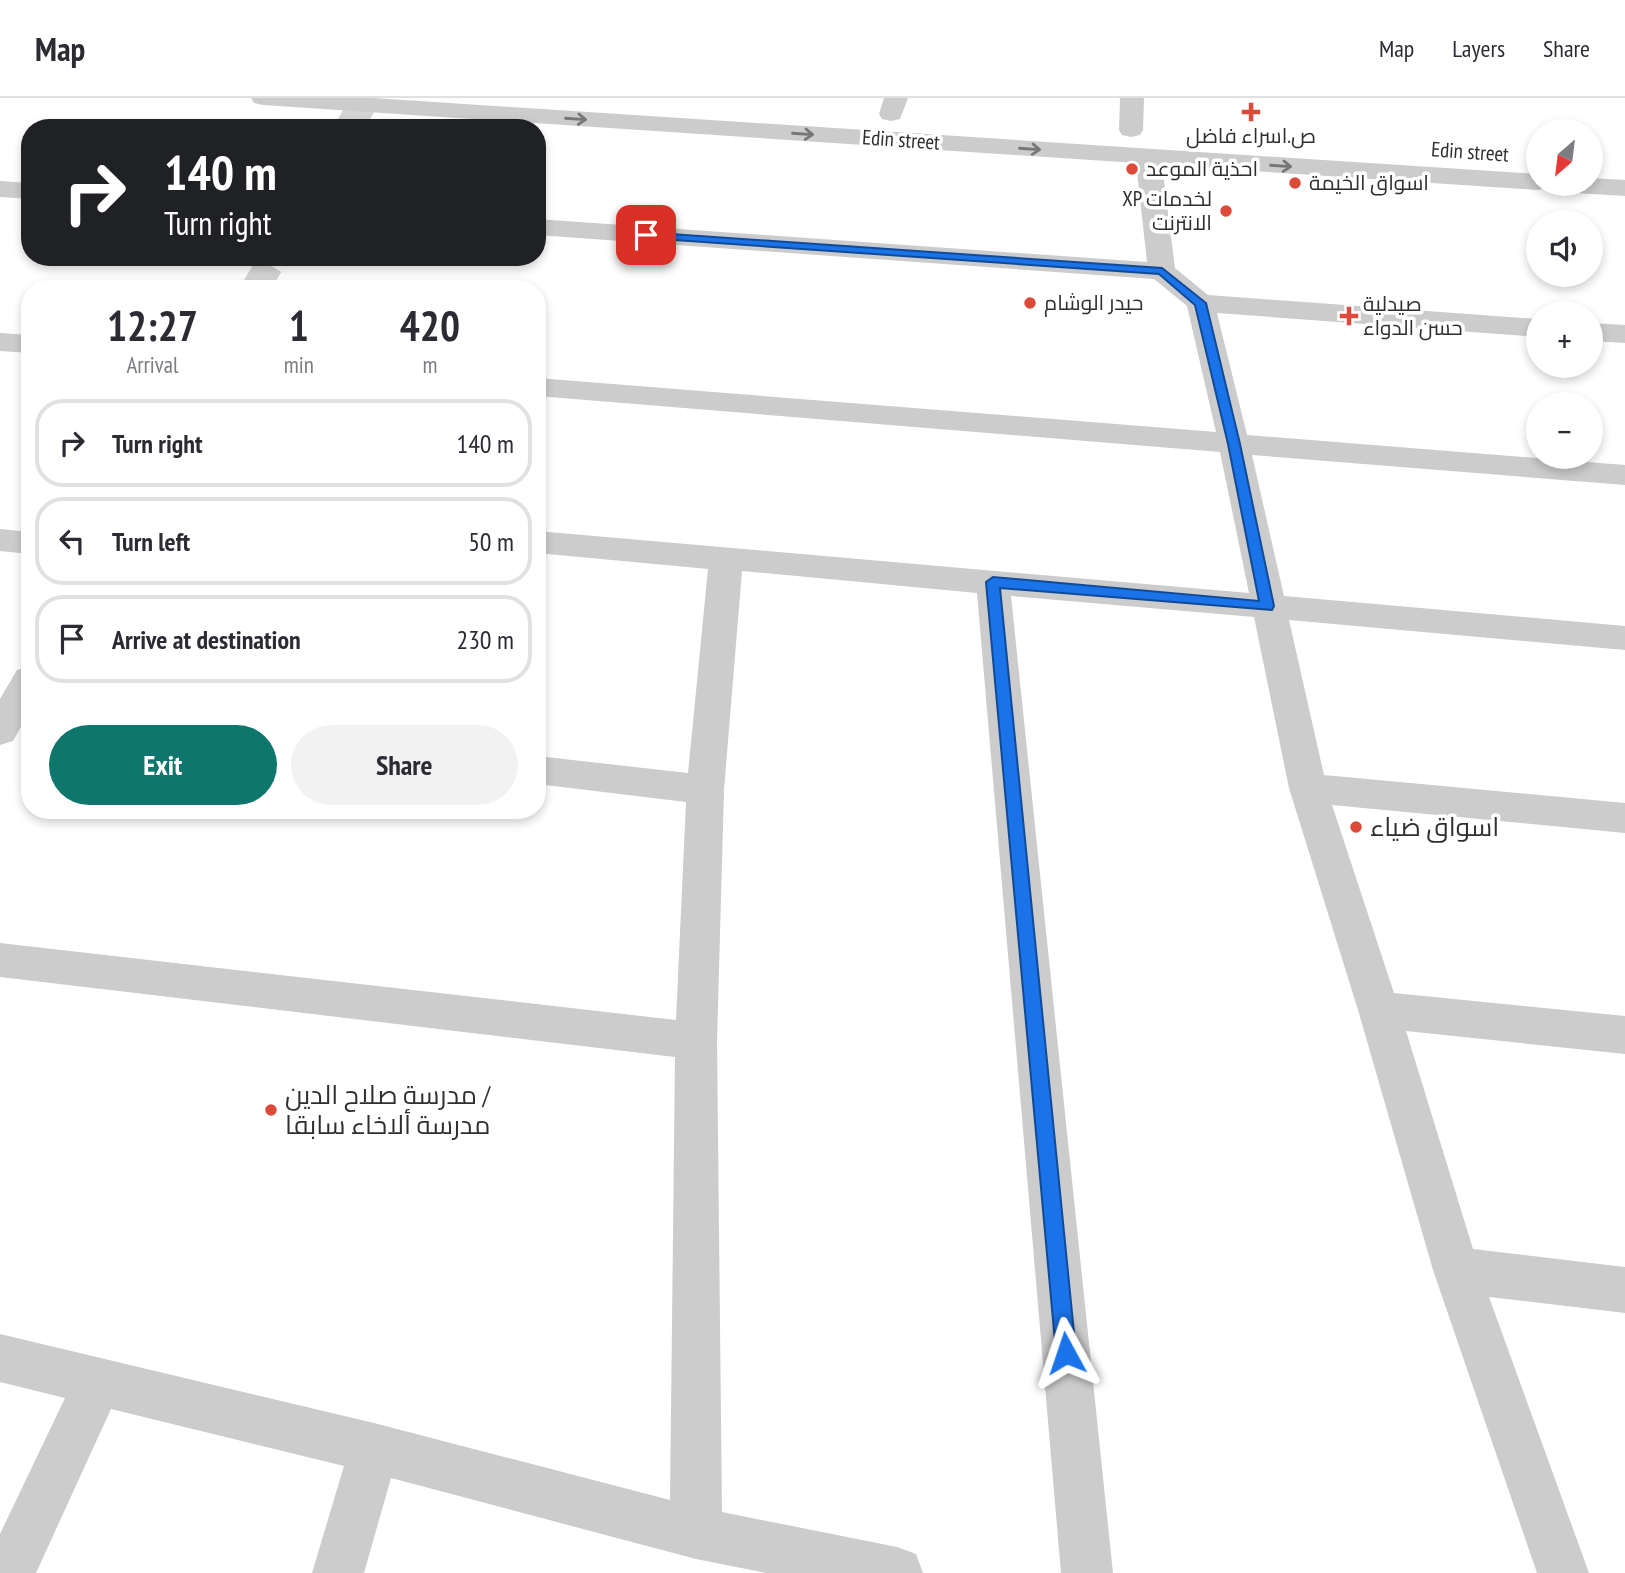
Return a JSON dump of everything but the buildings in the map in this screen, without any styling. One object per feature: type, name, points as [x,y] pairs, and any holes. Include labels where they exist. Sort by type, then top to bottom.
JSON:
[{"type":"street","name":"Edin street","points":[[263,98],[1146,139],[1526,181]]},
{"type":"street","points":[[1132,98],[1146,139],[1162,271]]},
{"type":"street","name":"Edin street","points":[[864,112],[894,106],[918,116]]},
{"type":"street","name":"Edin street","points":[[1105,128],[1146,139]]},
{"type":"street","points":[[1603,187],[1625,188]]},
{"type":"street","points":[[0,189],[21,190]]},
{"type":"street","points":[[546,228],[1162,271],[1200,303],[1526,327]]},
{"type":"street","points":[[1200,303],[1234,444],[1308,788],[1379,1010],[1456,1270],[1563,1573]]},
{"type":"street","points":[[1603,333],[1625,334]]},
{"type":"street","points":[[0,342],[21,343]]},
{"type":"street","points":[[546,388],[1625,475]]},
{"type":"street","points":[[0,540],[21,542]]},
{"type":"street","points":[[546,543],[1625,638]]},
{"type":"street","points":[[696,1533],[696,1041],[705,790],[726,559]]},
{"type":"street","points":[[993,582],[1087,1573]]},
{"type":"street","points":[[546,772],[705,790]]},
{"type":"street","points":[[1308,788],[1625,818]]},
{"type":"street","points":[[0,960],[696,1041]]},
{"type":"street","points":[[1379,1010],[1625,1035]]},
{"type":"street","points":[[1456,1270],[1625,1290]]},
{"type":"street","points":[[0,1358],[374,1448],[696,1533],[897,1573]]},
{"type":"street","points":[[9,1573],[99,1380]]},
{"type":"street","points":[[338,1573],[374,1448]]},
{"type":"tunnel","points":[[354,119],[362,105]]},
{"type":"tunnel","points":[[260,280],[269,266]]},
{"type":"place","name":"ص.اسراء فاضل","points":[[1251,112]]},
{"type":"place","name":"احذية الموعد","points":[[1132,169]]},
{"type":"place","name":"اسواق الخيمة","points":[[1295,183]]},
{"type":"place","name":"XP لخدمات الانترنت","points":[[1226,211]]},
{"type":"place","name":"حيدر الوشام","points":[[1030,303]]},
{"type":"place","name":"صيدلية حسن الدواء","points":[[1349,316]]},
{"type":"place","name":"اسواق ضياء","points":[[1356,827]]},
{"type":"place","name":"مدرسة صلاح الدين / مدرسة ألاخاء سابقا","points":[[271,1110]]},
{"type":"route","points":[[646,235],[1162,271],[1200,303],[1234,444],[1267,606],[993,582],[1066,1353]]}]
